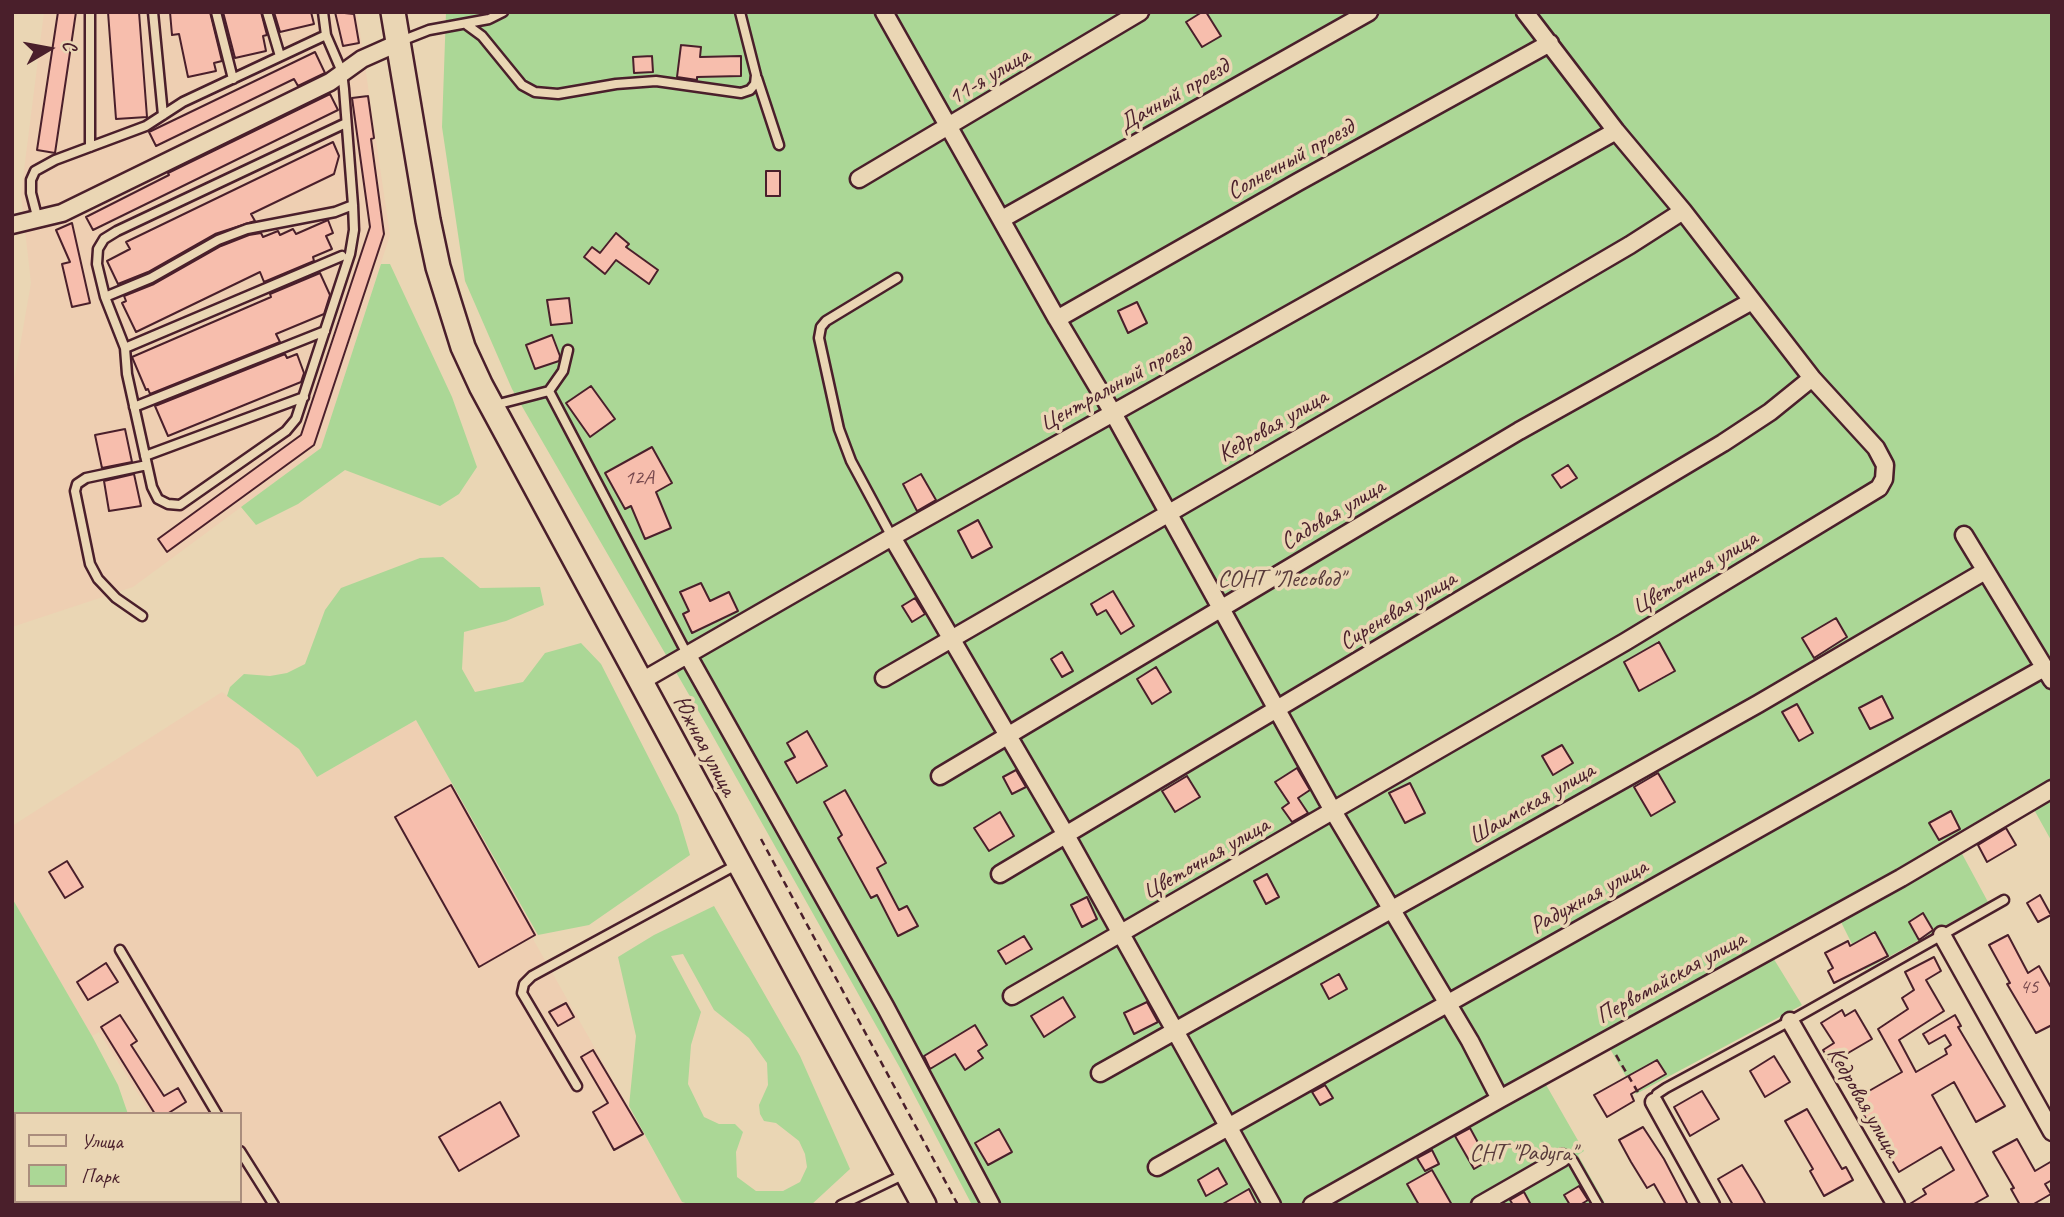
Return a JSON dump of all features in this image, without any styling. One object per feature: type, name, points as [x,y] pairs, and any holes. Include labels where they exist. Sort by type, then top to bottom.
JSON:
[{"type":"main road","name":"Южная улица","points":[[393,12],[428,220],[449,307],[463,347],[491,406],[639,682],[924,1205]]},
{"type":"street","points":[[884,12],[1113,414],[1333,811],[1447,1002],[1500,1098]]},
{"type":"street","name":"11-я улица","points":[[859,178],[1140,12]]},
{"type":"street","name":"Дачный проезд","points":[[1002,219],[1369,12]]},
{"type":"street","name":"Цветочная улица","points":[[1012,996],[1122,935],[1625,642],[1879,488],[1884,479],[1885,466],[1876,449],[1812,378],[1525,12]]},
{"type":"street","points":[[12,225],[62,213],[330,82],[362,59],[398,43]]},
{"type":"street","name":"Солнечный проезд","points":[[1057,319],[1333,162],[1550,43]]},
{"type":"street","name":"Центральный проезд","points":[[639,682],[1616,131]]},
{"type":"street","name":"Кедровая улица","points":[[884,678],[1558,288],[1683,211]]},
{"type":"street","name":"Садовая улица","points":[[940,776],[1519,431],[1752,301]]},
{"type":"street","name":"Сиреневая улица","points":[[1000,874],[1723,443],[1770,412],[1812,378]]},
{"type":"street","points":[[1964,535],[2048,674]]},
{"type":"street","points":[[892,537],[1066,835],[1272,1205]]},
{"type":"street","name":"Шаимская улица","points":[[1100,1073],[1758,704],[1985,571]]},
{"type":"street","points":[[687,654],[886,1008],[991,1205]]},
{"type":"street","name":"Радужная улица","points":[[1157,1167],[1447,1002],[2048,674]]},
{"type":"street","name":"Первомайская улица","points":[[1312,1205],[1500,1098],[1901,878],[2052,789]]},
{"type":"street","points":[[1942,935],[2052,1132]]},
{"type":"street","name":"Кедровая улица","points":[[1790,1021],[1896,1205]]},
{"type":"street","points":[[1654,1102],[1711,1205]]},
{"type":"street","points":[[1480,1205],[1562,1158]]},
{"type":"lane","points":[[90,12],[90,147]]},
{"type":"lane","points":[[152,12],[163,115]]},
{"type":"lane","points":[[216,12],[233,79]]},
{"type":"lane","points":[[267,12],[280,56]]},
{"type":"lane","points":[[323,12],[326,34],[342,72],[353,205],[354,230],[350,254],[296,419],[286,431],[180,505],[168,504],[158,499],[152,487],[127,374],[125,348],[105,297],[97,264],[98,249],[104,239],[117,231],[346,123]]},
{"type":"lane","points":[[398,43],[429,30],[467,25],[503,12]]},
{"type":"lane","points":[[740,12],[756,75],[779,145]]},
{"type":"lane","points":[[467,25],[482,36],[522,85],[535,92],[558,94],[616,84],[656,81],[741,93],[750,90],[755,84],[756,75]]},
{"type":"lane","points":[[38,220],[31,192],[31,180],[35,171],[146,126],[183,102],[326,34]]},
{"type":"lane","points":[[105,297],[151,278],[219,240],[247,229],[335,212],[353,205]]},
{"type":"lane","points":[[125,348],[342,256]]},
{"type":"lane","points":[[892,537],[856,472],[839,429],[819,338],[821,327],[826,321],[897,278]]},
{"type":"lane","points":[[134,407],[325,331]]},
{"type":"lane","points":[[491,406],[550,391],[563,371],[568,349]]},
{"type":"lane","points":[[550,391],[687,654]]},
{"type":"lane","points":[[145,456],[304,397]]},
{"type":"lane","points":[[142,616],[116,598],[98,579],[90,564],[75,491],[77,484],[86,478],[147,465]]},
{"type":"lane","points":[[577,1086],[522,993],[524,984],[532,976],[738,864]]},
{"type":"lane","points":[[1654,1102],[1657,1094],[1666,1088],[2004,900]]},
{"type":"lane","points":[[120,950],[216,1112]]},
{"type":"lane","points":[[242,1154],[274,1205]]},
{"type":"lane","points":[[1562,1158],[1569,1157],[1573,1161],[1598,1205]]},
{"type":"lane","points":[[841,1205],[906,1173]]},
{"type":"path","points":[[761,839],[958,1205]]},
{"type":"path","points":[[1607,1039],[1640,1097],[1654,1102]]},
{"type":"shaded area","points":[[44,12],[357,12],[390,235],[321,448],[133,587],[12,627],[12,392],[31,283],[21,194]]},
{"type":"shaded area","points":[[222,692],[299,749],[317,777],[416,720],[538,935],[533,939],[684,1205],[208,1205],[207,1203],[242,1203],[242,1112],[150,1112],[99,1032],[92,1036],[12,898],[12,826]]},
{"type":"green space","name":"СОНТ \"Лесовод\"","points":[[446,12],[2052,12],[2052,842],[2032,806],[1960,850],[1988,902],[1865,970],[1840,920],[1772,956],[1802,1005],[1636,1094],[1609,1047],[1545,1083],[1584,1151],[1578,1155],[1606,1205],[972,1205],[900,1068],[710,731],[512,389],[465,281],[442,127]]},
{"type":"green space","points":[[381,264],[390,264],[452,397],[477,467],[459,494],[440,506],[345,470],[298,504],[256,525],[241,507],[321,448]]},
{"type":"green space","points":[[443,557],[480,588],[540,587],[544,605],[506,621],[464,632],[462,669],[475,692],[523,682],[545,653],[581,643],[601,664],[678,815],[690,855],[589,925],[538,935],[416,720],[317,777],[299,749],[227,696],[230,687],[244,674],[270,676],[287,673],[305,664],[325,610],[341,588],[420,558]]},
{"type":"green space","points":[[12,898],[92,1036],[118,1085],[127,1112],[14,1112],[14,1203],[183,1205],[12,1205]]},
{"type":"green space","points":[[714,906],[800,1056],[850,1169],[811,1205],[692,1205],[682,1202],[629,1106],[636,1036],[618,957],[654,935]],"holes":[[[683,954],[714,1010],[749,1038],[767,1063],[768,1085],[759,1105],[764,1121],[776,1123],[799,1141],[805,1154],[807,1167],[800,1182],[783,1191],[756,1191],[737,1177],[736,1152],[743,1132],[735,1124],[719,1124],[704,1117],[688,1084],[691,1045],[701,1012],[671,956]]]},
{"type":"building","points":[[58,12],[76,12],[55,153],[37,150]]},
{"type":"building","points":[[108,12],[139,12],[147,117],[116,119]]},
{"type":"building","points":[[170,12],[210,12],[222,61],[214,63],[216,71],[188,77],[179,34],[172,35]]},
{"type":"building","points":[[223,12],[261,12],[267,35],[263,36],[266,51],[235,58]]},
{"type":"building","points":[[274,12],[311,12],[314,24],[280,32]]},
{"type":"building","points":[[335,12],[354,14],[359,43],[343,46]]},
{"type":"building","points":[[1206,12],[1221,36],[1202,47],[1186,22]]},
{"type":"building","points":[[681,45],[701,47],[700,57],[741,56],[741,76],[697,77],[697,80],[677,77]]},
{"type":"building","points":[[315,52],[325,73],[298,86],[294,79],[156,146],[149,132]]},
{"type":"building","points":[[652,56],[653,72],[634,73],[633,57]]},
{"type":"building","points":[[330,94],[338,110],[93,230],[86,217],[169,175],[168,173]]},
{"type":"building","points":[[368,96],[384,234],[314,445],[167,552],[158,539],[301,435],[370,227],[352,98]]},
{"type":"building","points":[[333,142],[339,156],[334,174],[251,214],[255,221],[215,234],[148,272],[118,284],[107,261],[130,249],[126,242]]},
{"type":"building","points":[[766,171],[780,171],[780,196],[766,196]]},
{"type":"building","points":[[328,220],[333,233],[326,236],[332,249],[313,257],[314,261],[264,282],[260,272],[136,332],[122,303],[126,301],[124,296],[154,284],[221,246],[249,235],[261,233],[263,237],[278,231],[280,235],[293,229],[296,234]]},
{"type":"building","points":[[72,223],[90,303],[72,307],[62,264],[70,262],[56,230]]},
{"type":"building","points":[[616,233],[629,244],[626,247],[658,270],[649,284],[616,260],[605,274],[584,257],[592,247],[600,253]]},
{"type":"building","points":[[320,273],[330,295],[324,314],[276,334],[280,342],[150,394],[148,389],[146,390],[132,357]]},
{"type":"building","points":[[569,298],[572,323],[551,325],[547,300]]},
{"type":"building","points":[[1137,302],[1147,323],[1128,333],[1118,311]]},
{"type":"building","points":[[552,335],[560,356],[559,361],[535,369],[526,345]]},
{"type":"building","points":[[285,354],[287,358],[297,354],[304,373],[301,382],[168,436],[155,406]]},
{"type":"building","points":[[591,386],[615,419],[590,437],[566,403]]},
{"type":"building","points":[[125,429],[132,462],[102,468],[95,435]]},
{"type":"building","points":[[652,447],[672,483],[656,492],[671,528],[645,539],[631,506],[625,509],[605,473]]},
{"type":"building","points":[[1568,465],[1577,478],[1561,488],[1552,475]]},
{"type":"building","points":[[134,474],[141,506],[109,511],[104,481]]},
{"type":"building","points":[[921,474],[936,500],[917,511],[903,484]]},
{"type":"building","points":[[978,520],[992,547],[972,558],[958,531]]},
{"type":"building","points":[[701,583],[710,601],[729,592],[738,611],[692,633],[683,614],[689,611],[680,592]]},
{"type":"building","points":[[1113,591],[1134,626],[1121,634],[1106,610],[1097,615],[1091,604]]},
{"type":"building","points":[[915,598],[925,614],[912,622],[902,606]]},
{"type":"building","points":[[1836,618],[1847,637],[1814,658],[1802,638]]},
{"type":"building","points":[[1659,642],[1675,671],[1639,691],[1624,662]]},
{"type":"building","points":[[1062,652],[1073,671],[1062,677],[1051,659]]},
{"type":"building","points":[[1156,667],[1171,692],[1152,704],[1137,679]]},
{"type":"building","points":[[1882,696],[1893,718],[1870,729],[1859,708]]},
{"type":"building","points":[[1797,704],[1813,733],[1799,741],[1782,712]]},
{"type":"building","points":[[807,731],[827,766],[797,783],[785,762],[795,757],[787,743]]},
{"type":"building","points":[[1562,745],[1573,763],[1553,775],[1542,756]]},
{"type":"building","points":[[1297,768],[1310,790],[1298,798],[1308,813],[1292,822],[1282,808],[1289,803],[1275,782]]},
{"type":"building","points":[[1016,770],[1026,787],[1012,794],[1003,777]]},
{"type":"building","points":[[1658,773],[1675,802],[1651,816],[1634,787]]},
{"type":"building","points":[[1187,776],[1200,797],[1175,812],[1162,791]]},
{"type":"building","points":[[1410,783],[1425,813],[1405,823],[1389,793]]},
{"type":"building","points":[[451,785],[535,935],[479,967],[395,817]]},
{"type":"building","points":[[845,790],[886,863],[877,868],[899,910],[907,906],[918,926],[898,936],[877,895],[871,898],[838,838],[842,835],[824,802]]},
{"type":"building","points":[[1951,811],[1960,829],[1939,840],[1929,823]]},
{"type":"building","points":[[1000,812],[1014,836],[989,851],[974,828]]},
{"type":"building","points":[[2006,828],[2016,845],[1987,862],[1978,845]]},
{"type":"building","points":[[67,861],[83,887],[65,898],[49,872]]},
{"type":"building","points":[[1267,874],[1279,897],[1266,904],[1254,881]]},
{"type":"building","points":[[2040,895],[2051,915],[2038,922],[2027,903]]},
{"type":"building","points":[[1087,897],[1097,919],[1082,927],[1071,905]]},
{"type":"building","points":[[1923,913],[1933,930],[1919,940],[1909,922]]},
{"type":"building","points":[[1875,932],[1888,956],[1834,983],[1828,971],[1833,968],[1825,953],[1848,941],[1850,946]]},
{"type":"building","points":[[2008,935],[2028,973],[2039,966],[2052,989],[2052,1025],[2036,1033],[2007,984],[2010,983],[1989,945]]},
{"type":"building","points":[[1024,936],[1032,949],[1006,964],[998,951]]},
{"type":"building","points":[[1934,957],[1941,971],[1926,980],[1944,1011],[1899,1040],[1916,1072],[1947,1054],[1945,1049],[1951,1045],[1945,1035],[1929,1044],[1923,1034],[1955,1015],[1961,1026],[1958,1027],[2005,1106],[1976,1122],[1954,1082],[1932,1095],[1988,1196],[1972,1205],[1908,1205],[1926,1194],[1923,1189],[1954,1170],[1941,1147],[1899,1172],[1855,1099],[1902,1072],[1878,1029],[1908,1009],[1902,998],[1914,990],[1905,972]]},
{"type":"building","points":[[106,963],[118,982],[88,1000],[77,982]]},
{"type":"building","points":[[1339,974],[1347,989],[1329,999],[1321,984]]},
{"type":"building","points":[[1063,997],[1075,1017],[1044,1037],[1031,1016]]},
{"type":"building","points":[[1147,1002],[1158,1022],[1134,1034],[1124,1013]]},
{"type":"building","points":[[566,1003],[574,1017],[558,1026],[549,1012]]},
{"type":"building","points":[[1842,1010],[1845,1016],[1855,1010],[1872,1039],[1831,1063],[1823,1050],[1834,1043],[1821,1023]]},
{"type":"building","points":[[120,1015],[137,1041],[131,1045],[164,1096],[178,1088],[186,1102],[170,1112],[154,1112],[101,1027]]},
{"type":"building","points":[[975,1025],[987,1045],[978,1051],[983,1058],[965,1070],[955,1054],[930,1069],[924,1056]]},
{"type":"building","points":[[593,1050],[643,1134],[614,1150],[593,1112],[608,1103],[581,1057]]},
{"type":"building","points":[[1774,1056],[1790,1082],[1765,1097],[1750,1071]]},
{"type":"building","points":[[1657,1060],[1666,1074],[1631,1094],[1634,1101],[1607,1117],[1594,1095]]},
{"type":"building","points":[[1325,1085],[1333,1098],[1320,1105],[1312,1092]]},
{"type":"building","points":[[1702,1091],[1719,1119],[1690,1136],[1674,1107]]},
{"type":"building","points":[[500,1102],[519,1136],[459,1171],[439,1137]]},
{"type":"building","points":[[1807,1109],[1842,1169],[1846,1167],[1853,1180],[1824,1196],[1810,1171],[1813,1169],[1785,1121]]},
{"type":"building","points":[[1643,1127],[1664,1159],[1688,1205],[1666,1205],[1654,1184],[1647,1188],[1631,1162],[1619,1140]]},
{"type":"building","points":[[1470,1128],[1488,1161],[1474,1169],[1455,1136]]},
{"type":"building","points":[[999,1129],[1012,1152],[988,1165],[975,1143]]},
{"type":"building","points":[[2017,1139],[2035,1171],[2052,1161],[2052,1180],[2045,1184],[2051,1194],[2032,1205],[2020,1205],[2011,1189],[2014,1188],[1993,1152]]},
{"type":"building","points":[[1432,1150],[1439,1164],[1425,1171],[1417,1158]]},
{"type":"building","points":[[1742,1165],[1766,1205],[1733,1205],[1718,1179]]},
{"type":"building","points":[[1218,1168],[1227,1184],[1206,1196],[1198,1180]]},
{"type":"building","points":[[1432,1170],[1452,1205],[1419,1205],[1407,1184]]},
{"type":"building","points":[[1579,1186],[1588,1200],[1580,1205],[1570,1205],[1564,1195]]},
{"type":"building","points":[[1249,1189],[1257,1205],[1221,1205]]},
{"type":"building","points":[[1524,1192],[1531,1205],[1513,1205],[1510,1200]]},
{"type":"park label","name":"СНТ \"Радуга\"","points":[[1523,1154]]}]
